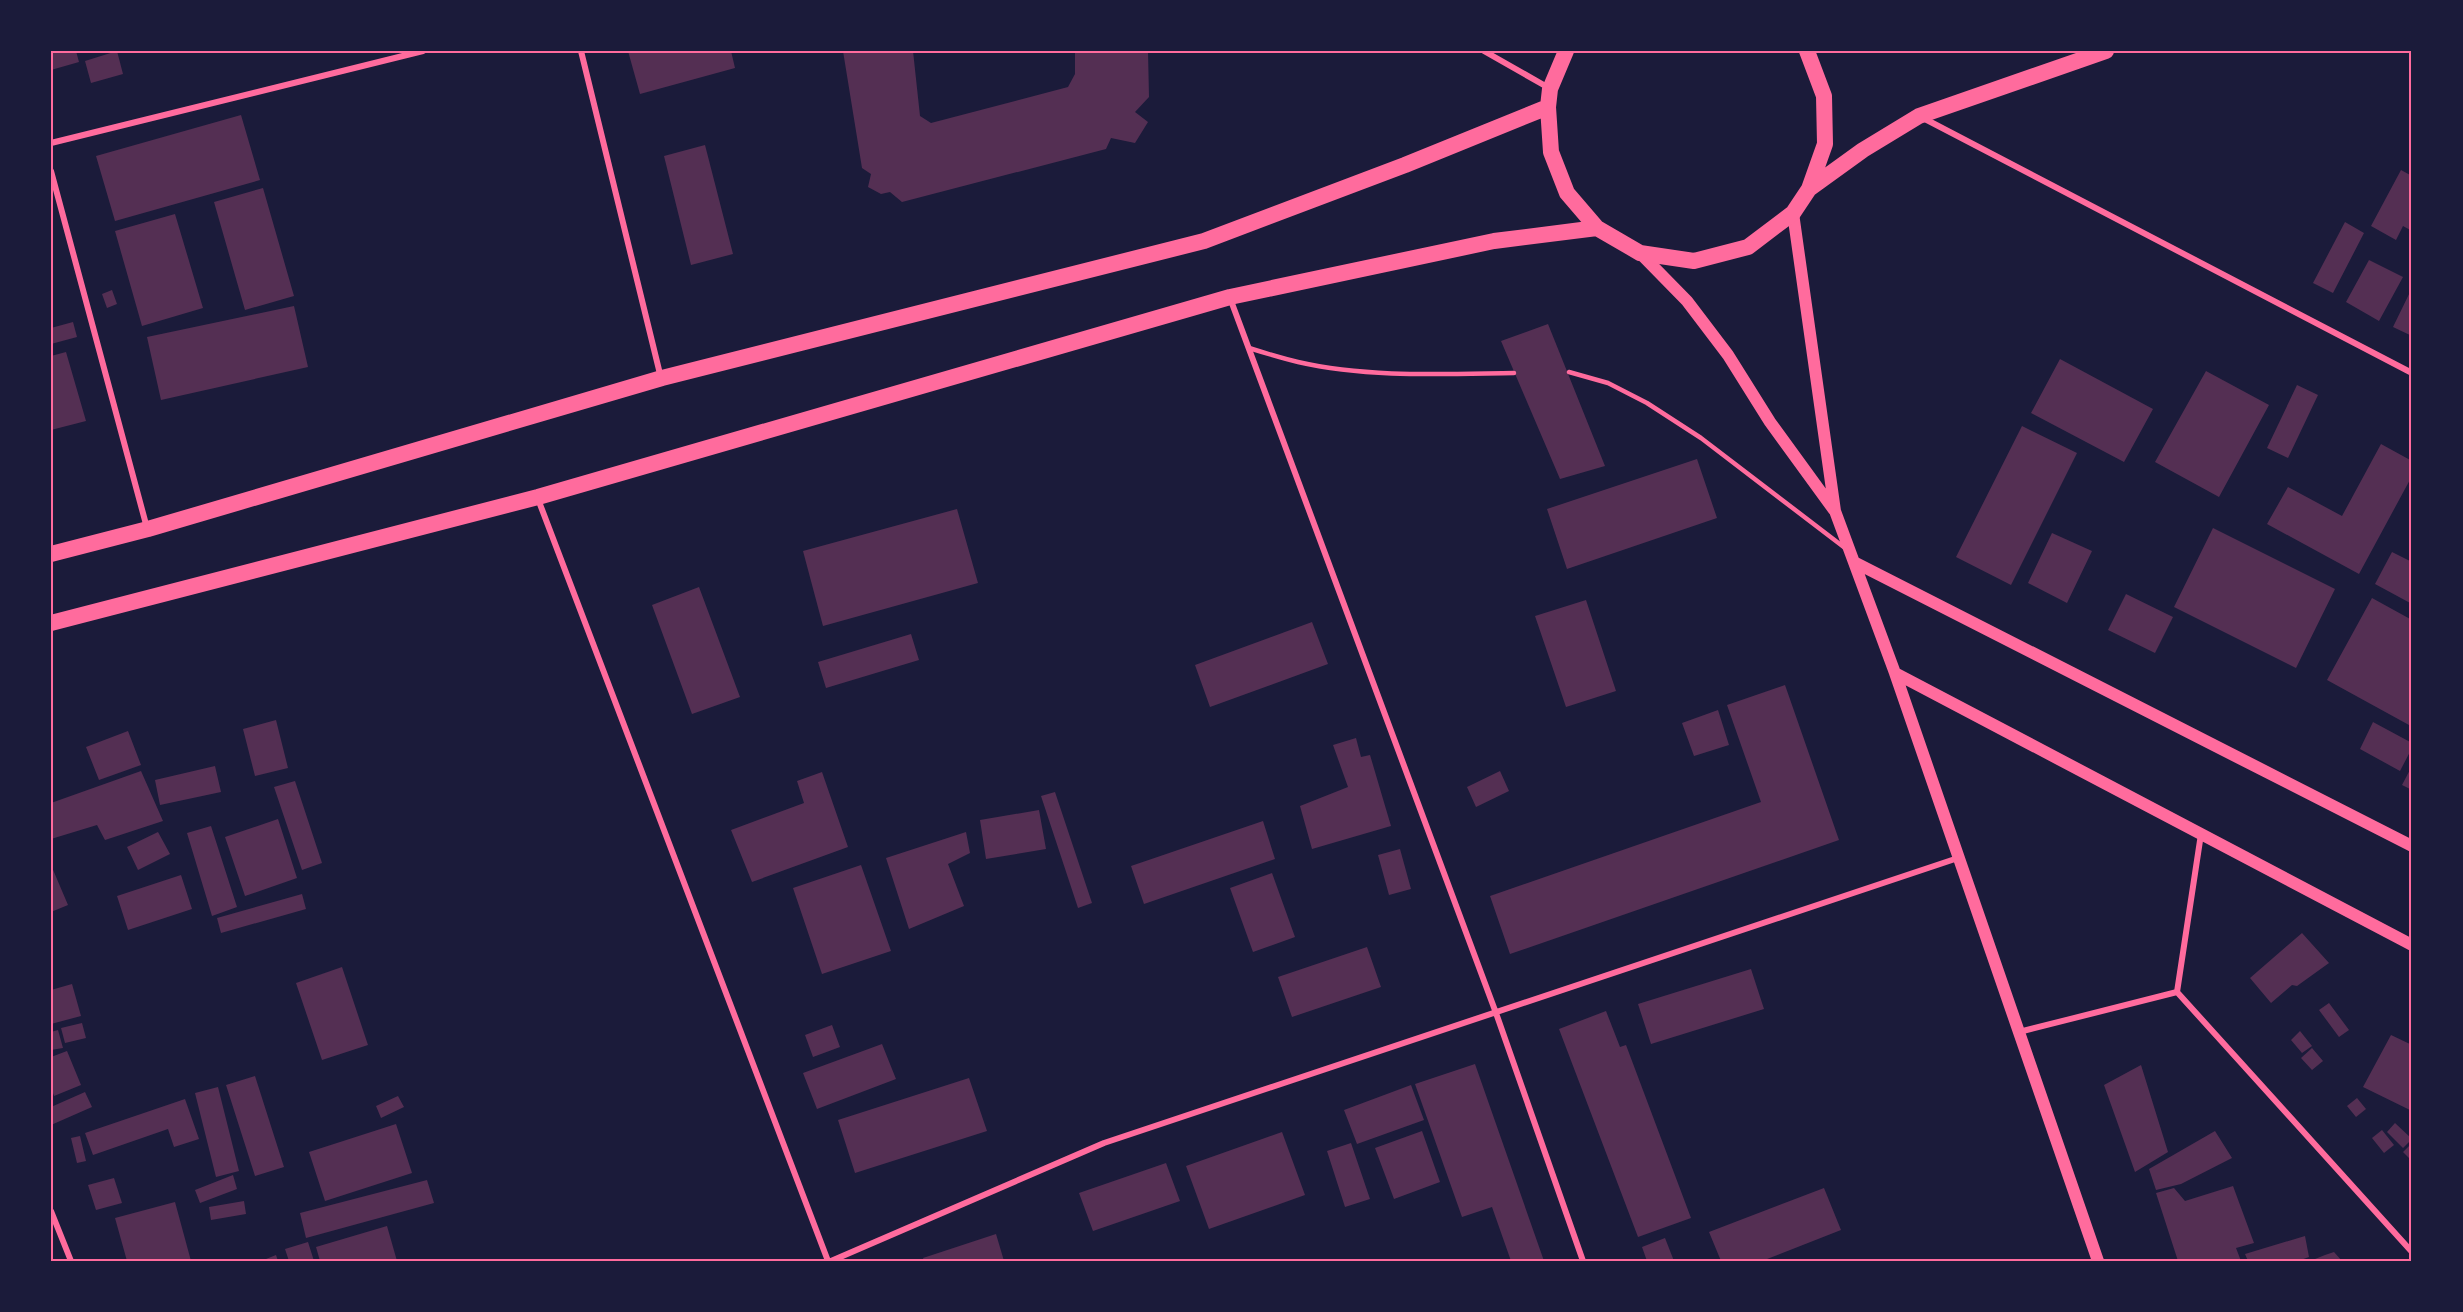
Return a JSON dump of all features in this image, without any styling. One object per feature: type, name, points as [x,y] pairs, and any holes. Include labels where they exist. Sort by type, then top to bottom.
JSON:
[{"type":"highway","points":[[1566,51],[1550,88],[1548,106],[1551,152],[1567,193],[1597,228],[1640,253],[1694,261],[1748,247],[1793,213],[1809,189],[1825,144],[1824,96],[1807,51]]},
{"type":"highway","points":[[1809,189],[1863,150],[1919,116],[2106,51]]},
{"type":"highway","points":[[51,554],[148,529],[662,378],[1204,241],[1405,165],[1548,106]]},
{"type":"highway","points":[[51,623],[538,497],[1230,297],[1494,241],[1597,228]]},
{"type":"main road","points":[[1793,213],[1834,511],[1895,673],[2098,1261]]},
{"type":"main road","points":[[1640,253],[1688,301],[1728,355],[1770,422],[1834,511]]},
{"type":"main road","points":[[1852,557],[2412,846]]},
{"type":"main road","points":[[1895,673],[2412,945]]},
{"type":"street","points":[[51,143],[423,51]]},
{"type":"street","points":[[581,51],[662,378]]},
{"type":"street","points":[[1484,51],[1550,88]]},
{"type":"street","points":[[1919,116],[2412,373]]},
{"type":"street","points":[[51,171],[148,529]]},
{"type":"street","points":[[1230,297],[1496,1013],[1583,1261]]},
{"type":"street","points":[[538,497],[830,1261],[1104,1143],[1958,858]]},
{"type":"street","points":[[2177,992],[2201,834]]},
{"type":"street","points":[[2019,1032],[2177,992]]},
{"type":"street","points":[[2177,992],[2412,1252]]},
{"type":"street","points":[[51,1211],[71,1261]]},
{"type":"lane","points":[[1249,348],[1299,362],[1366,372],[1514,373]]},
{"type":"lane","points":[[1569,372],[1608,383],[1647,403],[1701,438],[1852,557]]},
{"type":"building","points":[[51,51],[76,51],[79,62],[51,70]]},
{"type":"building","points":[[117,51],[123,74],[91,83],[85,61]]},
{"type":"building","points":[[628,51],[731,51],[735,68],[640,94]]},
{"type":"building","points":[[843,51],[913,51],[920,116],[931,123],[1068,87],[1075,74],[1075,51],[1148,51],[1149,97],[1135,112],[1148,122],[1135,143],[1111,138],[1106,149],[902,202],[890,192],[881,194],[868,187],[871,174],[862,168]]},
{"type":"building","points":[[241,115],[260,180],[115,221],[96,156]]},
{"type":"building","points":[[705,145],[733,254],[691,265],[664,156]]},
{"type":"building","points":[[2401,170],[2412,176],[2412,231],[2403,226],[2396,240],[2371,226]]},
{"type":"building","points":[[263,188],[294,296],[245,310],[214,202]]},
{"type":"building","points":[[175,214],[203,308],[142,326],[115,231]]},
{"type":"building","points":[[2345,222],[2364,233],[2333,293],[2313,283]]},
{"type":"building","points":[[2369,260],[2403,277],[2379,321],[2346,302]]},
{"type":"building","points":[[2412,288],[2412,336],[2393,327]]},
{"type":"building","points":[[112,290],[117,304],[107,308],[102,294]]},
{"type":"building","points":[[294,306],[308,367],[161,400],[147,337]]},
{"type":"building","points":[[73,322],[77,337],[51,344],[51,328]]},
{"type":"building","points":[[1548,324],[1605,466],[1560,479],[1501,341]]},
{"type":"building","points":[[66,352],[86,421],[51,430],[51,356]]},
{"type":"building","points":[[2060,359],[2153,409],[2124,462],[2031,413]]},
{"type":"building","points":[[2206,371],[2269,405],[2219,497],[2155,462]]},
{"type":"building","points":[[2297,385],[2318,395],[2288,458],[2267,448]]},
{"type":"building","points":[[2022,426],[2077,453],[2011,585],[1956,557]]},
{"type":"building","points":[[2381,444],[2412,461],[2412,476],[2359,574],[2267,524],[2288,487],[2342,516]]},
{"type":"building","points":[[1697,459],[1717,518],[1567,569],[1547,509]]},
{"type":"building","points":[[957,509],[978,583],[823,626],[803,551]]},
{"type":"building","points":[[2213,528],[2335,589],[2296,668],[2174,607]]},
{"type":"building","points":[[2052,533],[2092,551],[2067,603],[2028,583]]},
{"type":"building","points":[[2392,552],[2412,562],[2412,604],[2375,584]]},
{"type":"building","points":[[699,587],[740,697],[692,714],[652,605]]},
{"type":"building","points":[[2126,594],[2173,617],[2155,653],[2108,630]]},
{"type":"building","points":[[2372,598],[2412,620],[2412,718],[2409,725],[2327,680]]},
{"type":"building","points":[[1586,600],[1616,691],[1566,707],[1535,616]]},
{"type":"building","points":[[1312,622],[1328,664],[1210,707],[1195,665]]},
{"type":"building","points":[[911,634],[919,660],[826,688],[818,662]]},
{"type":"building","points":[[1785,685],[1839,840],[1510,954],[1490,896],[1761,802],[1727,705]]},
{"type":"building","points":[[1718,710],[1729,745],[1694,756],[1682,723]]},
{"type":"building","points":[[276,720],[288,768],[255,776],[243,729]]},
{"type":"building","points":[[2373,722],[2412,743],[2412,748],[2400,771],[2360,749]]},
{"type":"building","points":[[128,731],[141,765],[99,780],[86,747]]},
{"type":"building","points":[[1356,738],[1361,757],[1370,755],[1391,826],[1312,849],[1300,806],[1348,787],[1333,745]]},
{"type":"building","points":[[215,766],[221,792],[160,805],[155,780]]},
{"type":"building","points":[[2412,766],[2412,790],[2402,785]]},
{"type":"building","points":[[141,771],[163,821],[105,840],[97,825],[51,839],[51,803]]},
{"type":"building","points":[[1500,771],[1509,791],[1476,807],[1467,787]]},
{"type":"building","points":[[822,772],[848,847],[752,882],[731,830],[804,803],[797,781]]},
{"type":"building","points":[[295,781],[322,863],[302,870],[274,787]]},
{"type":"building","points":[[1055,792],[1092,903],[1078,908],[1041,796]]},
{"type":"building","points":[[1039,810],[1046,849],[986,859],[980,820]]},
{"type":"building","points":[[278,819],[297,878],[245,896],[225,837]]},
{"type":"building","points":[[1263,821],[1275,859],[1144,904],[1131,866]]},
{"type":"building","points":[[211,826],[237,907],[212,916],[187,833]]},
{"type":"building","points":[[158,832],[170,854],[138,870],[127,847]]},
{"type":"building","points":[[966,832],[970,853],[948,864],[964,906],[909,929],[886,858]]},
{"type":"building","points":[[1400,849],[1411,889],[1389,895],[1378,855]]},
{"type":"building","points":[[51,865],[68,905],[51,912]]},
{"type":"building","points":[[861,865],[891,951],[822,974],[793,888]]},
{"type":"building","points":[[1272,873],[1295,937],[1253,952],[1230,888]]},
{"type":"building","points":[[181,875],[192,909],[128,930],[117,896]]},
{"type":"building","points":[[302,894],[306,909],[221,933],[217,918]]},
{"type":"building","points":[[2302,933],[2329,963],[2297,986],[2292,985],[2271,1003],[2250,978]]},
{"type":"building","points":[[1367,947],[1381,987],[1292,1017],[1278,977]]},
{"type":"building","points":[[342,967],[368,1045],[322,1060],[296,983]]},
{"type":"building","points":[[1751,969],[1764,1009],[1651,1044],[1638,1004]]},
{"type":"building","points":[[72,984],[81,1016],[51,1024],[51,990]]},
{"type":"building","points":[[2329,1003],[2349,1030],[2339,1037],[2319,1010]]},
{"type":"building","points":[[1606,1011],[1620,1047],[1626,1045],[1691,1218],[1638,1237],[1559,1029]]},
{"type":"building","points":[[82,1023],[86,1038],[65,1043],[61,1028]]},
{"type":"building","points":[[832,1025],[840,1047],[813,1057],[805,1035]]},
{"type":"building","points":[[58,1030],[63,1048],[51,1050],[51,1032]]},
{"type":"building","points":[[2300,1031],[2312,1046],[2302,1053],[2291,1040]]},
{"type":"building","points":[[2391,1035],[2412,1045],[2412,1111],[2363,1087]]},
{"type":"building","points":[[882,1044],[896,1079],[817,1109],[803,1073]]},
{"type":"building","points":[[2312,1048],[2323,1061],[2312,1070],[2301,1058]]},
{"type":"building","points":[[67,1051],[81,1085],[54,1096],[51,1087],[51,1057]]},
{"type":"building","points":[[1475,1064],[1544,1261],[1511,1261],[1492,1207],[1462,1217],[1415,1084]]},
{"type":"building","points":[[2141,1065],[2168,1152],[2135,1172],[2104,1085]]},
{"type":"building","points":[[255,1076],[284,1167],[255,1176],[226,1085]]},
{"type":"building","points":[[969,1078],[987,1131],[855,1173],[838,1120]]},
{"type":"building","points":[[1411,1085],[1424,1120],[1357,1144],[1344,1110]]},
{"type":"building","points":[[218,1087],[239,1171],[216,1177],[195,1093]]},
{"type":"building","points":[[85,1092],[92,1107],[51,1125],[51,1107]]},
{"type":"building","points":[[398,1096],[404,1107],[381,1118],[376,1106]]},
{"type":"building","points":[[2357,1098],[2366,1109],[2356,1117],[2347,1106]]},
{"type":"building","points":[[185,1099],[199,1139],[174,1147],[168,1129],[93,1155],[85,1133]]},
{"type":"building","points":[[2395,1123],[2412,1139],[2403,1148],[2387,1132]]},
{"type":"building","points":[[396,1124],[412,1173],[325,1201],[309,1152]]},
{"type":"building","points":[[2382,1130],[2394,1145],[2384,1153],[2372,1138]]},
{"type":"building","points":[[1422,1131],[1440,1182],[1394,1199],[1375,1148]]},
{"type":"building","points":[[2215,1131],[2232,1158],[2181,1184],[2156,1190],[2149,1169]]},
{"type":"building","points":[[1282,1132],[1305,1195],[1209,1229],[1186,1166]]},
{"type":"building","points":[[80,1136],[86,1161],[77,1163],[71,1138]]},
{"type":"building","points":[[1351,1143],[1370,1199],[1345,1207],[1327,1151]]},
{"type":"building","points":[[2412,1143],[2412,1161],[2403,1152]]},
{"type":"building","points":[[1166,1163],[1180,1201],[1093,1231],[1079,1193]]},
{"type":"building","points":[[233,1175],[237,1189],[200,1203],[195,1190]]},
{"type":"building","points":[[114,1178],[122,1203],[96,1210],[88,1185]]},
{"type":"building","points":[[427,1180],[434,1203],[306,1238],[300,1213]]},
{"type":"building","points":[[2233,1186],[2254,1243],[2236,1248],[2241,1261],[2178,1261],[2156,1193],[2174,1188],[2185,1201]]},
{"type":"building","points":[[1824,1188],[1841,1230],[1762,1261],[1721,1261],[1709,1232]]},
{"type":"building","points":[[244,1201],[246,1214],[211,1220],[209,1207]]},
{"type":"building","points":[[175,1202],[191,1261],[127,1261],[115,1218]]},
{"type":"building","points":[[387,1226],[397,1261],[320,1261],[316,1247]]},
{"type":"building","points":[[996,1234],[1004,1261],[924,1261],[923,1258]]},
{"type":"building","points":[[2305,1236],[2309,1257],[2298,1261],[2248,1261],[2245,1254]]},
{"type":"building","points":[[1665,1238],[1674,1261],[1647,1261],[1642,1247]]},
{"type":"building","points":[[308,1242],[314,1261],[289,1261],[285,1249]]},
{"type":"building","points":[[2334,1252],[2342,1261],[2310,1261],[2325,1255]]},
{"type":"building","points":[[276,1255],[278,1261],[261,1261]]}]
